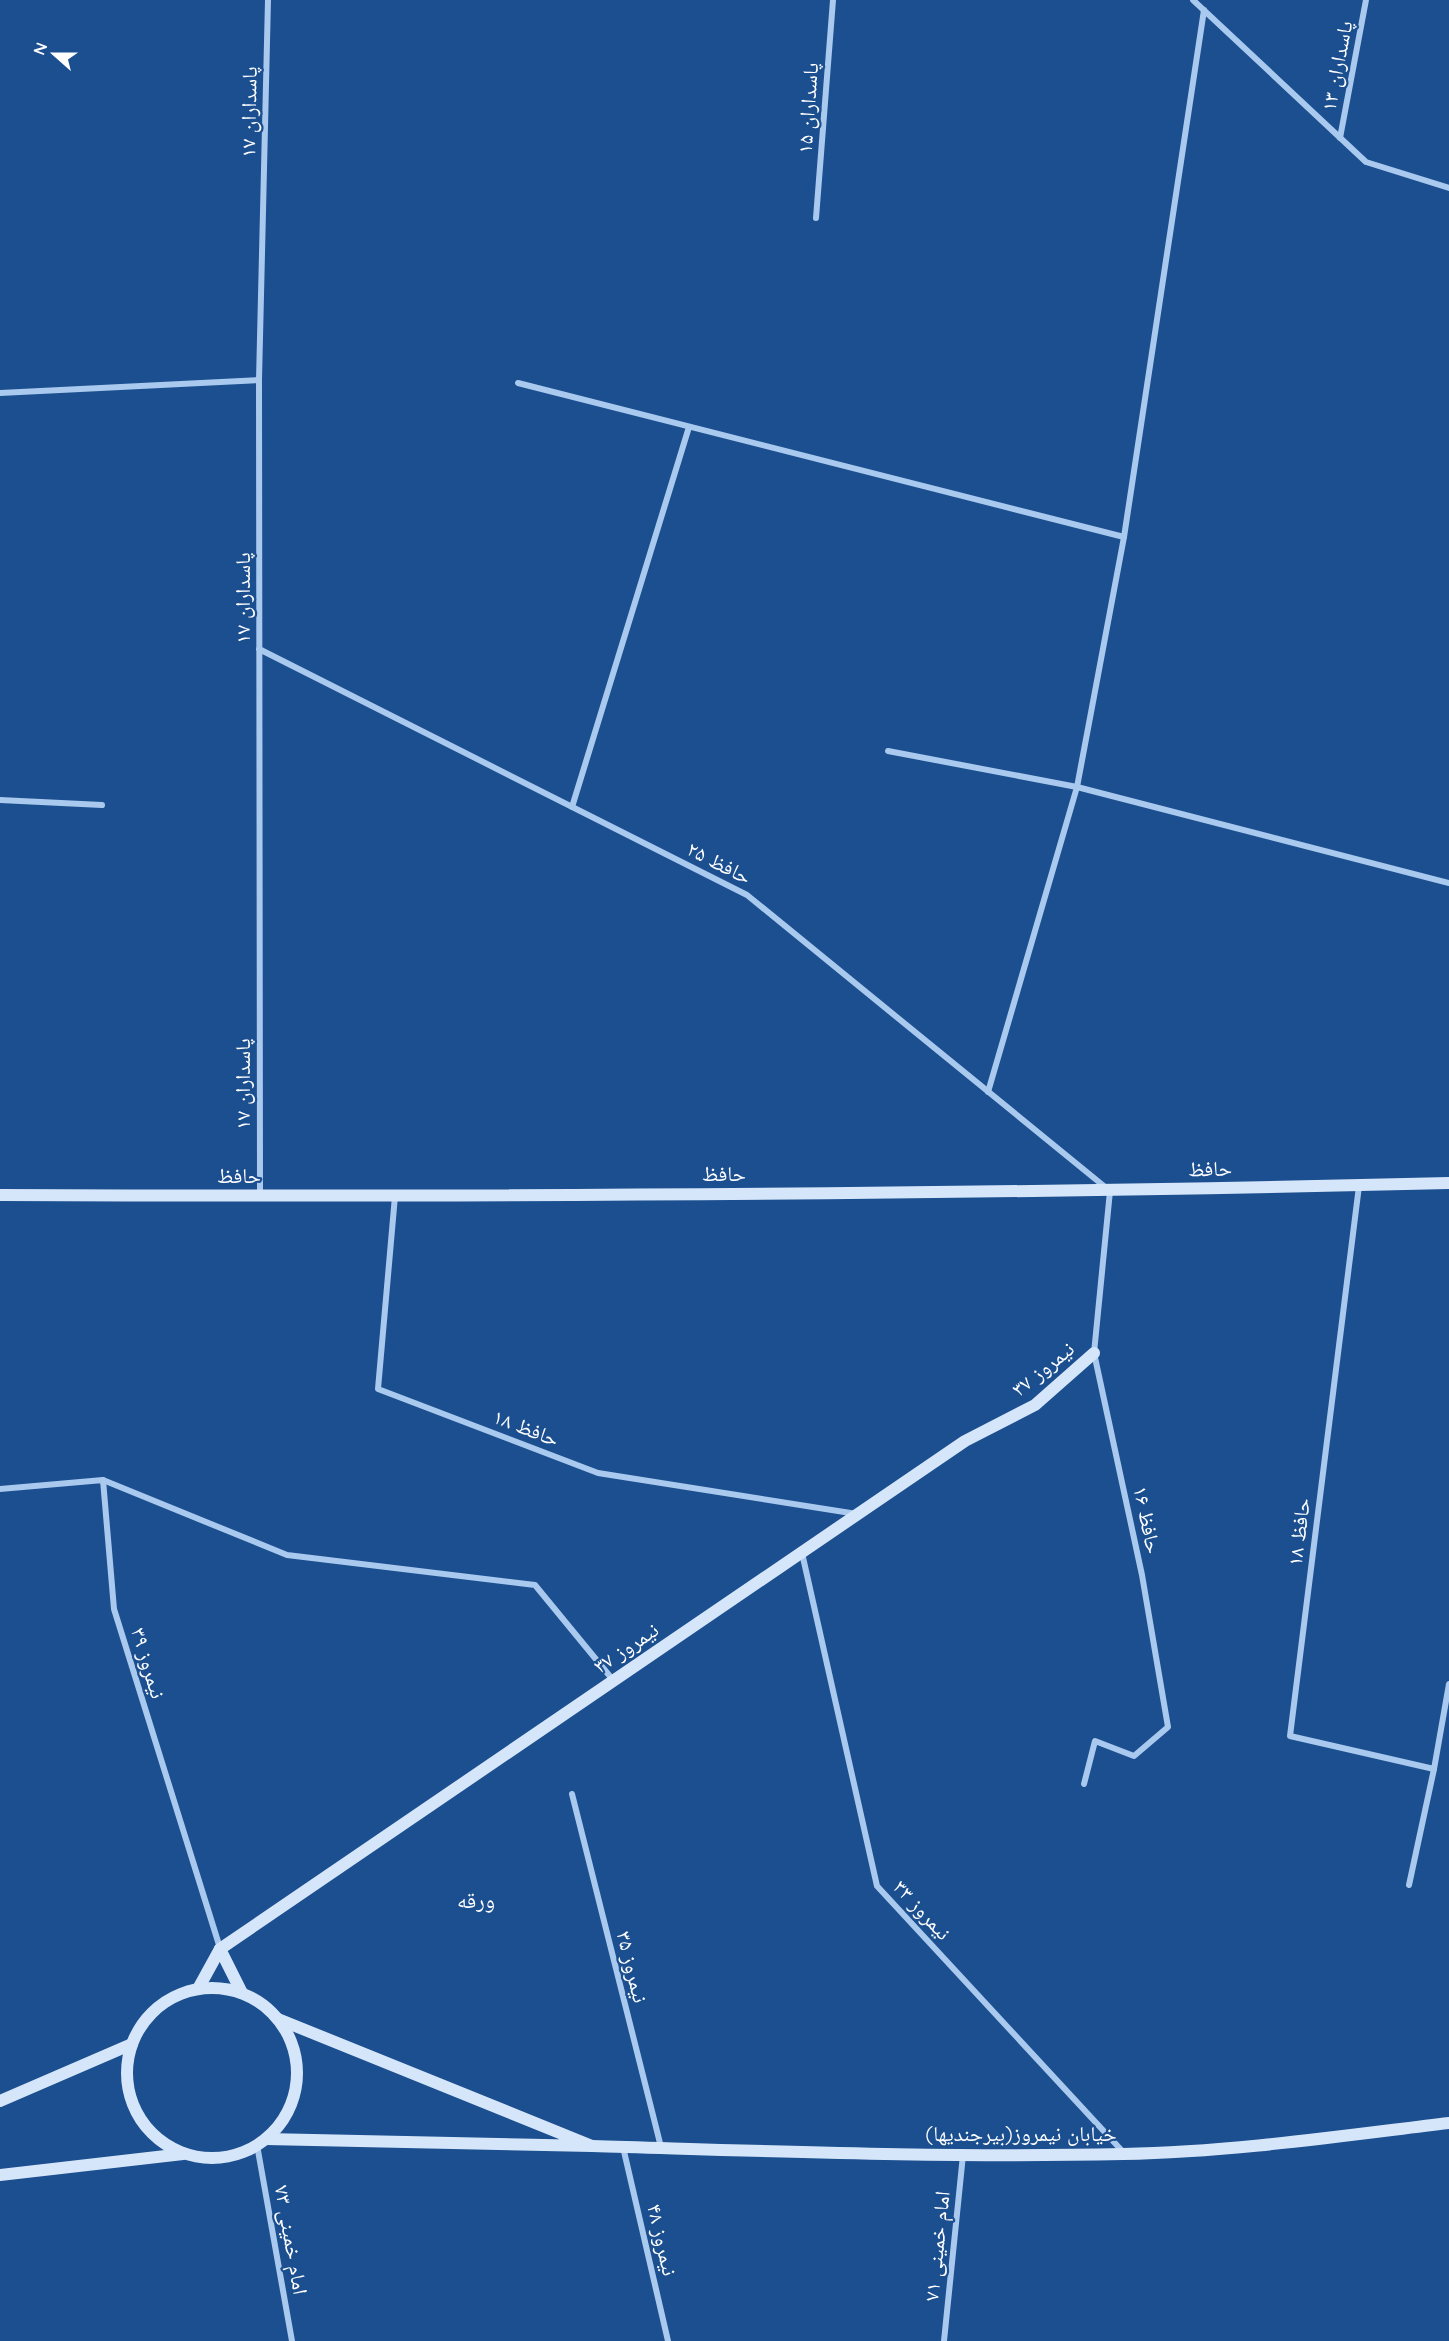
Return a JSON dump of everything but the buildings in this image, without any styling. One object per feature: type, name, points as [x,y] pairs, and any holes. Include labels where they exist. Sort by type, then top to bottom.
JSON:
[{"type":"street","name":"پاسداران ۱۷","points":[[260,1196],[259,380],[268,0]]},
{"type":"street","name":"پاسداران ۱۵","points":[[816,218],[832,0]]},
{"type":"street","points":[[1193,0],[1366,162],[1449,188]]},
{"type":"street","name":"پاسداران ۱۳","points":[[1340,138],[1366,0]]},
{"type":"street","points":[[988,1092],[1077,787],[1124,537],[1204,10]]},
{"type":"street","points":[[0,393],[259,380]]},
{"type":"street","points":[[518,383],[1124,537]]},
{"type":"street","points":[[572,807],[689,427]]},
{"type":"street","name":"حافظ ۲۵","points":[[259,649],[747,895],[1110,1191]]},
{"type":"street","points":[[888,751],[1077,787],[1449,883]]},
{"type":"street","points":[[0,800],[102,805]]},
{"type":"street","name":"حافظ","points":[[0,1195],[260,1196],[1110,1191],[1449,1183]]},
{"type":"street","name":"حافظ ۱۸","points":[[1359,1185],[1290,1736],[1434,1769]]},
{"type":"street","name":"حافظ ۱۶","points":[[1084,1784],[1095,1741],[1134,1756],[1168,1726],[1142,1575],[1094,1353],[1110,1191]]},
{"type":"street","name":"حافظ ۱۸","points":[[396,1195],[378,1389],[598,1473],[858,1514]]},
{"type":"street","name":"نیمروز ۳۷","points":[[220,1949],[965,1442],[1035,1405],[1094,1353]]},
{"type":"street","points":[[0,1489],[103,1480],[287,1555],[535,1585],[614,1681]]},
{"type":"street","name":"نیمروز ۳۹","points":[[103,1480],[114,1609],[220,1949]]},
{"type":"street","name":"نیمروز ۳۳","points":[[801,1552],[877,1886],[1125,2154]]},
{"type":"street","points":[[1409,1885],[1434,1769],[1449,1684]]},
{"type":"street","name":"نیمروز ۳۵","points":[[572,1794],[661,2148]]},
{"type":"street","points":[[198,1989],[220,1949]]},
{"type":"street","points":[[220,1949],[242,1993]]},
{"type":"street","points":[[198,1989],[220,1989],[242,1993],[261,2004],[278,2019],[291,2042],[297,2068],[295,2095],[284,2119],[262,2142],[248,2151],[226,2158],[204,2159],[183,2154],[159,2140],[141,2121],[130,2097],[127,2070],[132,2044],[143,2024],[158,2008],[177,1996],[198,1989]]},
{"type":"street","points":[[278,2019],[592,2146]]},
{"type":"street","points":[[0,2101],[132,2044]]},
{"type":"street","name":"خیابان نیمروز(بیرجندیها)","points":[[262,2142],[592,2146],[963,2155],[1125,2154],[1286,2143],[1449,2123]]},
{"type":"street","name":"امام خمینی ۷۳","points":[[262,2142],[292,2341]]},
{"type":"street","name":"نیمروز ۴۸","points":[[623,2147],[668,2341]]},
{"type":"street","points":[[0,2175],[183,2154]]},
{"type":"street","name":"امام خمینی ۷۱","points":[[944,2341],[963,2155]]},
{"type":"district","name":"ورقه","points":[[476,1900]]}]
